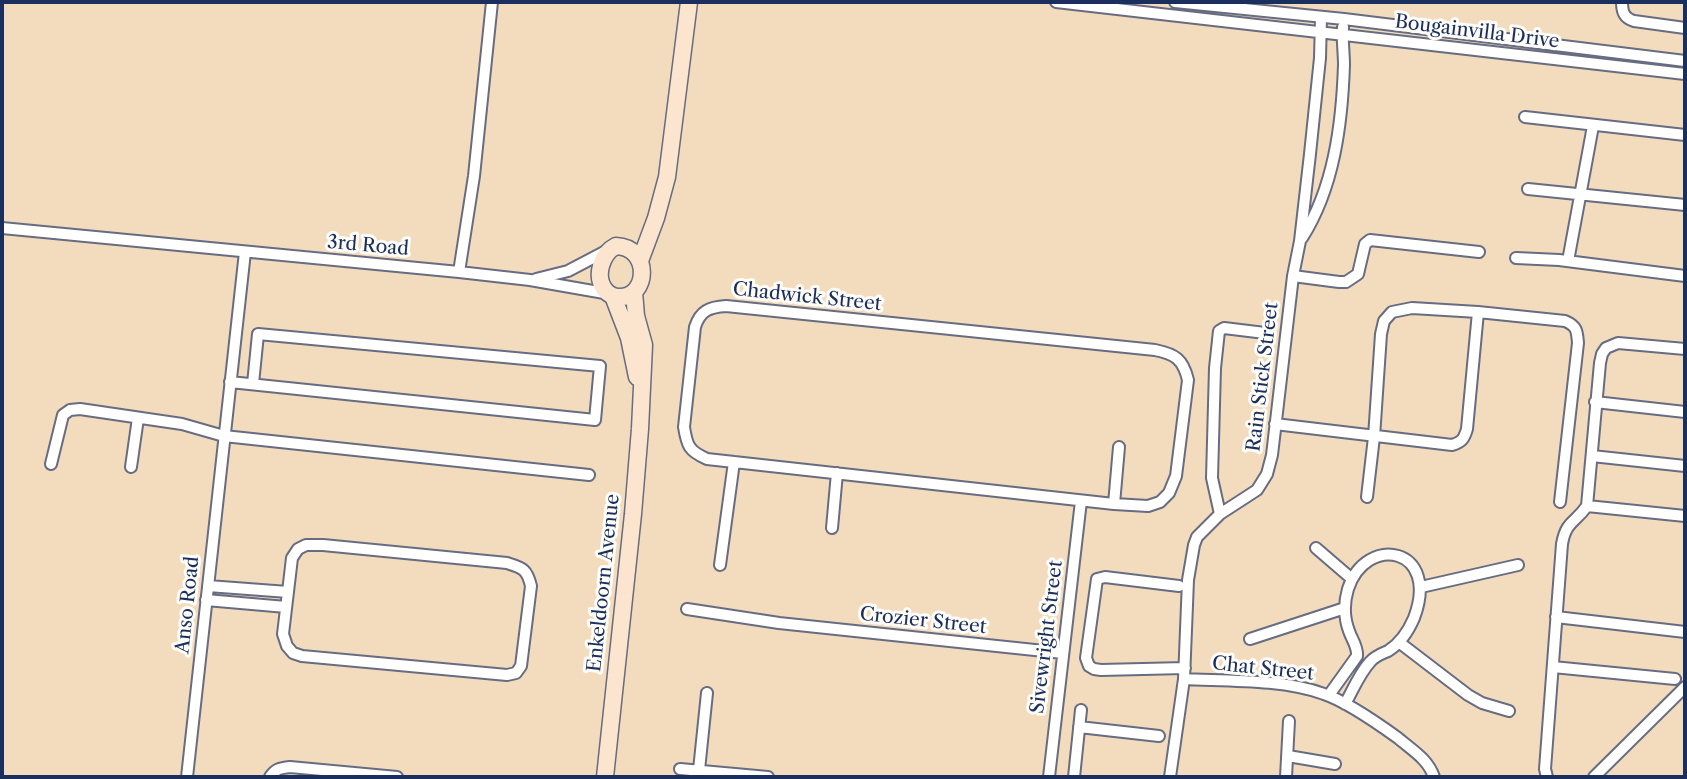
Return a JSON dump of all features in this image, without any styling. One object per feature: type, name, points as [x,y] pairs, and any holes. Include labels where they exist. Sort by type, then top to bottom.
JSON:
[{"type":"street","points":[[459,272],[474,176],[492,2]]},
{"type":"street","name":"Enkeldoorn Avenue","points":[[605,777],[634,514],[640,429],[644,345],[636,316],[634,292],[642,274],[640,261],[656,219],[667,177],[689,2]]},
{"type":"street","name":"Bougainvilla Drive","points":[[1056,2],[1118,5],[1685,74]]},
{"type":"street","name":"Bougainvilla Drive","points":[[1175,2],[1344,19],[1685,61]]},
{"type":"street","points":[[1622,2],[1624,15],[1628,19],[1685,28]]},
{"type":"street","name":"Rain Stick Street","points":[[1170,777],[1184,674],[1188,580],[1194,545],[1197,537],[1220,514],[1257,490],[1267,474],[1272,455],[1310,153],[1320,58],[1321,18]]},
{"type":"street","name":"Rain Stick Street","points":[[1300,240],[1310,226],[1326,187],[1339,128],[1344,65],[1344,19]]},
{"type":"street","points":[[1525,117],[1685,135]]},
{"type":"street","points":[[1569,261],[1593,126]]},
{"type":"street","points":[[1528,189],[1685,205]]},
{"type":"street","points":[[530,280],[568,271],[617,247],[656,219]]},
{"type":"street","name":"3rd Road","points":[[2,228],[459,272],[530,280],[612,295]]},
{"type":"street","points":[[1293,276],[1346,282],[1358,274],[1365,244],[1370,240],[1479,251]]},
{"type":"street","points":[[617,247],[633,252],[640,261]]},
{"type":"street","name":"Enkeldoorn Avenue","points":[[617,247],[603,260],[603,285],[612,295],[629,338],[641,393]]},
{"type":"street","name":"Anso Road","points":[[187,777],[245,252]]},
{"type":"street","points":[[1516,258],[1569,261],[1685,276]]},
{"type":"street","points":[[612,295],[624,297],[634,292]]},
{"type":"street","name":"Chadwick Street","points":[[715,307],[1155,350],[1178,359],[1185,368],[1188,380],[1176,476],[1169,493],[1160,502],[1148,506],[1081,501],[734,462],[707,459],[693,453],[686,441],[684,427],[695,327],[705,310],[715,307]]},
{"type":"street","points":[[1367,497],[1384,321],[1392,312],[1412,308],[1565,321],[1573,325],[1578,343],[1560,502]]},
{"type":"street","points":[[1275,424],[1452,445],[1461,443],[1467,429],[1478,312]]},
{"type":"street","points":[[1220,514],[1212,478],[1215,368],[1219,331],[1224,328],[1265,333]]},
{"type":"street","points":[[230,382],[595,420],[600,366],[258,334],[253,384]]},
{"type":"street","points":[[1547,777],[1545,769],[1563,533],[1587,506],[1595,402],[1602,354],[1611,345],[1618,343],[1685,349]]},
{"type":"street","points":[[1595,402],[1685,412]]},
{"type":"street","points":[[51,464],[64,415],[70,410],[80,409],[182,424],[224,436],[589,475]]},
{"type":"street","points":[[131,467],[138,418]]},
{"type":"street","points":[[1114,504],[1119,447]]},
{"type":"street","points":[[1592,456],[1685,466]]},
{"type":"street","points":[[720,565],[734,462]]},
{"type":"street","points":[[832,528],[837,473]]},
{"type":"street","name":"Sivewright Street","points":[[1049,777],[1081,501]]},
{"type":"street","points":[[1587,506],[1685,516]]},
{"type":"street","points":[[306,545],[506,563],[521,567],[528,574],[531,586],[521,666],[516,673],[507,675],[302,656],[293,653],[287,646],[284,634],[286,607],[292,558],[298,549],[306,545]]},
{"type":"street","points":[[1316,548],[1352,579]]},
{"type":"street","points":[[1329,695],[1358,652],[1349,631],[1345,608],[1352,579],[1363,564],[1377,556],[1387,554],[1405,559],[1413,566],[1420,579],[1420,597],[1414,617],[1400,643],[1371,660],[1345,704]]},
{"type":"street","points":[[1421,587],[1518,565]]},
{"type":"street","name":"Chat Street","points":[[1179,586],[1105,577],[1097,579],[1086,658],[1089,667],[1274,684],[1329,695],[1393,735],[1422,757],[1434,777]]},
{"type":"street","points":[[208,586],[288,592]]},
{"type":"street","points":[[206,600],[286,607]]},
{"type":"street","points":[[1250,639],[1345,608]]},
{"type":"street","name":"Crozier Street","points":[[687,609],[779,623],[1063,653]]},
{"type":"street","points":[[1556,617],[1685,632]]},
{"type":"street","points":[[1400,643],[1468,695],[1482,703],[1509,711]]},
{"type":"street","points":[[1553,667],[1675,679]]},
{"type":"street","points":[[1340,678],[1354,687]]},
{"type":"street","points":[[1594,777],[1685,687]]},
{"type":"street","points":[[699,770],[707,694]]},
{"type":"street","points":[[1073,777],[1081,710]]},
{"type":"street","points":[[1286,777],[1289,721]]},
{"type":"street","points":[[1079,727],[1159,736]]},
{"type":"street","points":[[1288,755],[1335,764]]},
{"type":"street","points":[[270,777],[274,771],[290,766],[397,777]]},
{"type":"street","points":[[681,769],[768,777]]}]
